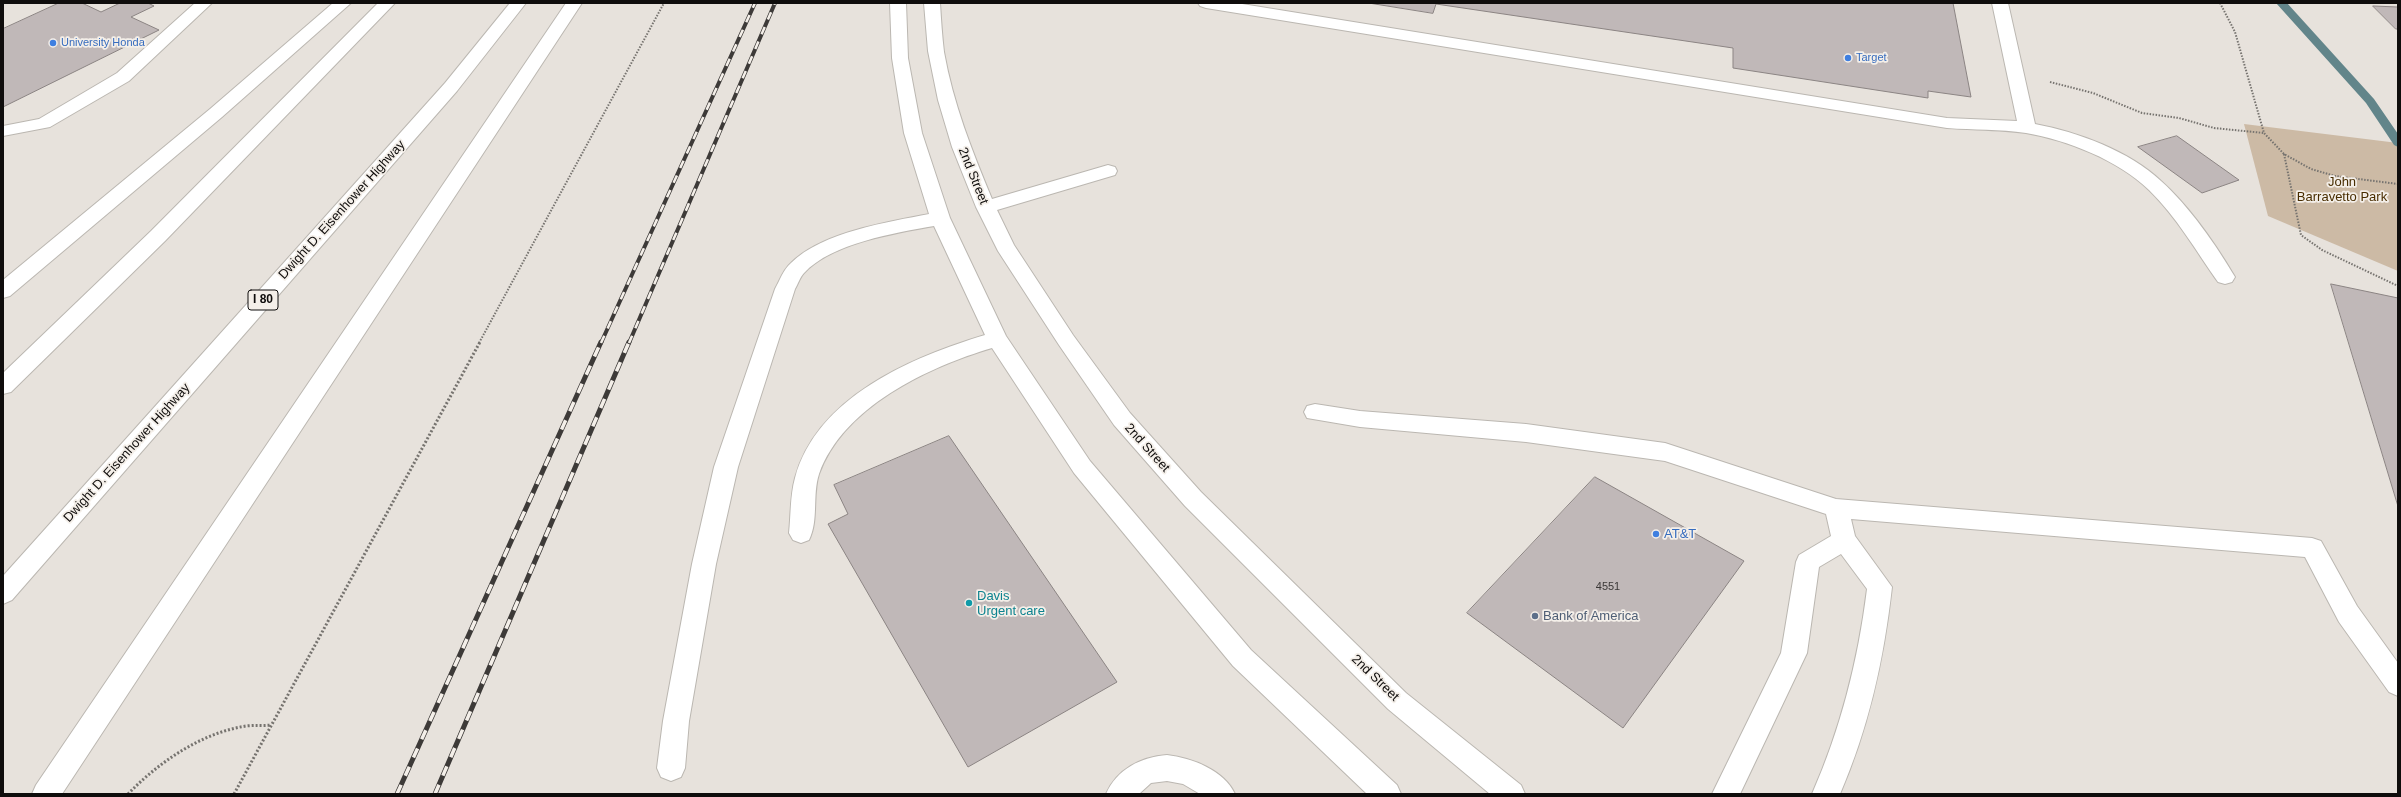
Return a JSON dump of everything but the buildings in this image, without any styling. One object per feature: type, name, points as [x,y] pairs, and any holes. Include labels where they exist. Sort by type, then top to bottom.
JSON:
[{"type":"main road","points":[[3,131],[44,123],[123,77],[204,3]]},
{"type":"main road","points":[[3,291],[216,113],[343,3]]},
{"type":"main road","points":[[3,386],[158,236],[387,3]]},
{"type":"main road","name":"Dwight D. Eisenhower Highway","points":[[3,593],[451,87],[518,3]]},
{"type":"main road","points":[[46,794],[574,3]]},
{"type":"main road","points":[[898,3],[900,58],[913,133],[940,218],[997,339],[1082,467],[1242,658],[1387,794]]},
{"type":"main road","name":"2nd Street","points":[[932,3],[936,51],[947,100],[961,148],[986,207],[1005,246],[1070,346],[1122,419],[1192,499],[1397,701],[1511,794]]},
{"type":"main road","points":[[1206,3],[1947,123],[2027,128],[2073,141],[2105,154],[2135,170],[2154,184],[2171,203],[2225,277]]},
{"type":"main road","points":[[2000,3],[2027,128]]},
{"type":"main road","points":[[986,207],[1108,171]]},
{"type":"main road","points":[[671,768],[676,721],[703,572],[726,467],[785,289],[797,268],[810,256],[829,248],[897,227],[940,218]]},
{"type":"main road","points":[[801,533],[808,474],[824,443],[857,405],[896,378],[959,349],[997,339]]},
{"type":"main road","points":[[1315,412],[1360,419],[1526,434],[1665,452],[1836,508],[2312,548],[2348,614],[2398,684]]},
{"type":"main road","points":[[1826,794],[1841,763],[1862,702],[1874,644],[1880,587],[1844,540],[1836,508]]},
{"type":"main road","points":[[1726,794],[1794,653],[1808,562],[1844,540]]},
{"type":"main road","points":[[1120,794],[1144,772],[1178,768],[1204,778],[1221,794]]},
{"type":"path","points":[[234,794],[664,3]]},
{"type":"path","points":[[2220,3],[2235,32],[2264,133],[2284,154],[2311,169],[2335,176],[2398,184]]},
{"type":"path","points":[[2016,78],[2064,84],[2142,113],[2179,118],[2214,128],[2264,133]]},
{"type":"path","points":[[2284,154],[2301,235],[2322,250],[2398,286]]},
{"type":"path","points":[[128,794],[164,763],[189,748],[216,735],[245,726],[272,725]]},
{"type":"green space","name":"John Barravetto Park","points":[[2244,124],[2398,143],[2398,271],[2268,216]]},
{"type":"waterway","points":[[2281,3],[2370,101],[2398,143]]},
{"type":"railway","points":[[601,343],[755,3]]},
{"type":"railway","points":[[629,343],[775,3]]},
{"type":"railway","points":[[397,794],[601,342]]},
{"type":"railway","points":[[435,794],[629,342]]},
{"type":"place","name":"University Honda","points":[[53,43]]},
{"type":"place","name":"Target","points":[[1848,58]]},
{"type":"place","name":"AT&T","points":[[1656,534]]},
{"type":"place","name":"Davis Urgent care","points":[[969,603]]},
{"type":"place","name":"Bank of America","points":[[1535,616]]}]
